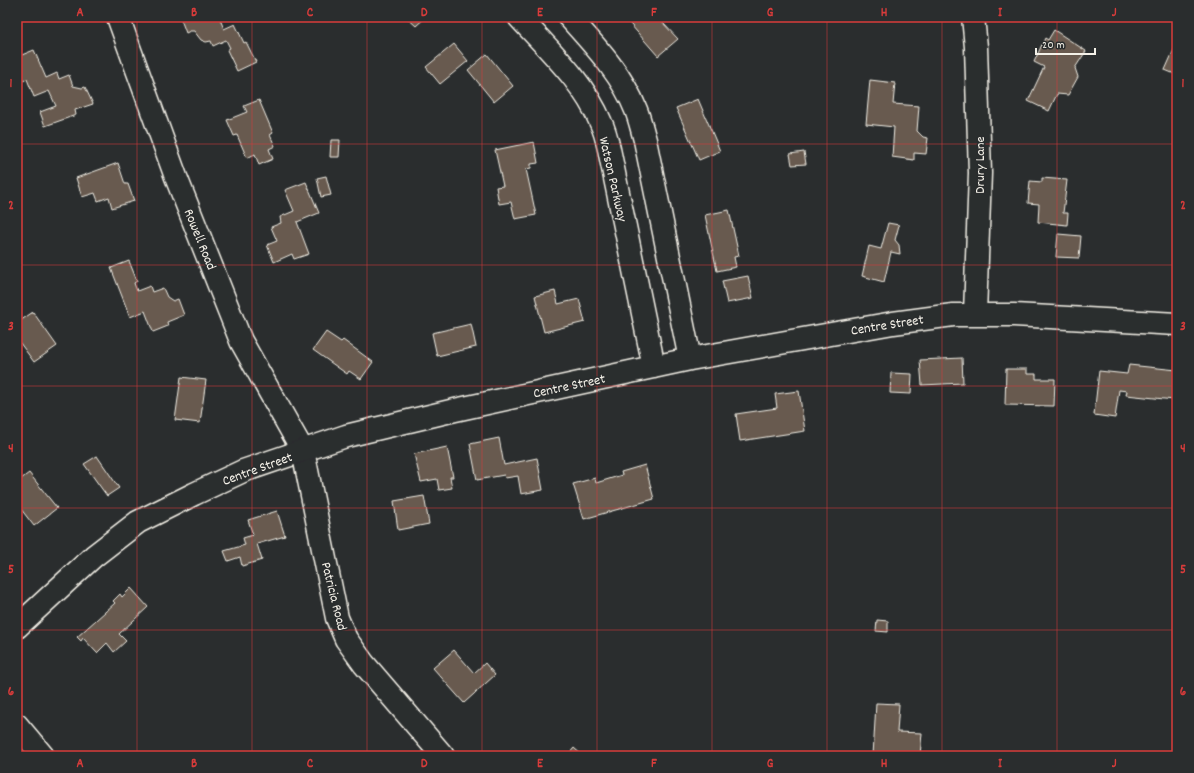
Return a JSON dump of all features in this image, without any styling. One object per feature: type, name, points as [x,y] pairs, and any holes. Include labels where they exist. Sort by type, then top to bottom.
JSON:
[{"type":"main road","name":"Rowell Road","points":[[118,17],[176,178],[242,341],[303,451]]},
{"type":"main road","name":"Watson Parkway","points":[[519,17],[578,84],[601,123],[609,149],[654,367]]},
{"type":"main road","points":[[569,17],[608,61],[636,109],[645,140],[690,359]]},
{"type":"main road","name":"Drury Lane","points":[[973,17],[976,47],[980,173],[976,314]]},
{"type":"main road","name":"Centre Street","points":[[17,627],[94,556],[138,522],[243,471],[346,436],[463,408],[690,359],[893,323],[953,315],[976,314],[1177,324]]},
{"type":"main road","name":"Patricia Road","points":[[303,451],[338,618],[346,639],[364,664],[443,756]]},
{"type":"main road","points":[[17,726],[44,756]]},
{"type":"building","points":[[180,17],[219,17],[224,29],[235,24],[244,43],[246,42],[256,62],[237,71],[227,50],[230,48],[226,40],[213,46],[211,41],[206,42],[201,40],[194,31],[186,33]]},
{"type":"building","points":[[406,17],[426,17],[416,26]]},
{"type":"building","points":[[624,17],[664,17],[666,19],[662,22],[678,39],[658,56]]},
{"type":"building","points":[[1054,30],[1086,51],[1075,68],[1078,77],[1068,95],[1057,94],[1049,111],[1028,101],[1044,67],[1034,62],[1045,38],[1048,40]]},
{"type":"building","points":[[1177,43],[1177,75],[1165,70]]},
{"type":"building","points":[[454,44],[468,61],[440,84],[426,67]]},
{"type":"building","points":[[34,50],[46,78],[57,73],[59,79],[69,75],[73,86],[82,88],[85,87],[93,104],[75,110],[76,115],[45,126],[40,112],[56,106],[49,91],[34,97],[27,79],[23,81],[17,67],[17,57]]},
{"type":"building","points":[[487,54],[513,86],[494,102],[468,70]]},
{"type":"building","points":[[870,80],[895,83],[893,104],[919,106],[917,131],[923,137],[928,138],[926,154],[914,153],[914,160],[892,157],[894,127],[866,124]]},
{"type":"building","points":[[698,99],[720,151],[699,160],[676,108]]},
{"type":"building","points":[[259,100],[273,133],[270,135],[275,146],[269,149],[273,159],[259,165],[255,154],[247,158],[237,135],[234,136],[227,120],[247,112],[244,106]]},
{"type":"building","points":[[331,140],[340,140],[339,157],[330,157]]},
{"type":"building","points":[[534,142],[538,163],[531,164],[531,168],[526,169],[536,215],[515,219],[511,202],[499,204],[496,187],[503,186],[495,150]]},
{"type":"building","points":[[804,152],[806,164],[792,165],[790,154]]},
{"type":"building","points":[[118,163],[125,184],[128,184],[134,201],[112,208],[109,197],[98,201],[95,193],[82,197],[76,178]]},
{"type":"building","points":[[326,176],[331,195],[321,197],[317,178]]},
{"type":"building","points":[[1042,178],[1067,180],[1063,213],[1068,213],[1067,225],[1038,222],[1039,204],[1028,203],[1030,181],[1042,182]]},
{"type":"building","points":[[1177,180],[1177,197],[1172,195]]},
{"type":"building","points":[[306,182],[319,213],[297,222],[309,254],[294,259],[292,254],[274,262],[267,245],[277,241],[271,227],[281,223],[280,217],[294,211],[285,190]]},
{"type":"building","points":[[729,210],[739,256],[734,257],[736,267],[717,271],[705,215]]},
{"type":"building","points":[[888,223],[899,225],[895,240],[899,245],[900,254],[891,252],[884,282],[862,276],[869,246],[881,249]]},
{"type":"building","points":[[1058,234],[1081,236],[1079,258],[1056,257]]},
{"type":"building","points":[[129,261],[137,281],[134,283],[137,291],[150,286],[152,292],[163,288],[167,297],[173,301],[178,299],[184,315],[167,322],[168,326],[153,332],[145,311],[130,317],[111,268]]},
{"type":"building","points":[[748,276],[753,298],[727,303],[722,281]]},
{"type":"building","points":[[555,291],[558,304],[579,299],[585,322],[544,332],[535,296]]},
{"type":"building","points":[[33,312],[57,346],[34,362],[17,339],[17,323]]},
{"type":"building","points":[[471,324],[476,347],[437,356],[432,333]]},
{"type":"building","points":[[326,332],[341,342],[343,340],[373,362],[361,379],[349,371],[347,374],[313,350]]},
{"type":"building","points":[[962,358],[963,383],[922,385],[920,360]]},
{"type":"building","points":[[1129,365],[1177,370],[1174,400],[1126,395],[1127,391],[1119,390],[1115,418],[1094,415],[1099,371],[1127,374]]},
{"type":"building","points":[[1006,369],[1027,369],[1027,374],[1036,374],[1036,379],[1055,379],[1054,406],[1005,405]]},
{"type":"building","points":[[891,373],[912,374],[911,394],[890,393]]},
{"type":"building","points":[[181,377],[206,380],[200,423],[175,420]]},
{"type":"building","points":[[799,391],[805,431],[740,441],[736,414],[777,408],[775,394]]},
{"type":"building","points":[[499,438],[504,465],[537,458],[543,490],[521,494],[518,476],[505,478],[504,475],[477,480],[470,444]]},
{"type":"building","points":[[447,447],[453,477],[450,477],[452,488],[439,490],[437,479],[421,482],[414,454]]},
{"type":"building","points":[[97,456],[119,488],[107,496],[84,464]]},
{"type":"building","points":[[645,465],[654,499],[584,519],[573,484],[595,478],[596,483],[622,475],[621,472]]},
{"type":"building","points":[[29,473],[57,508],[34,526],[17,504],[17,482]]},
{"type":"building","points":[[424,496],[429,524],[398,530],[394,501]]},
{"type":"building","points":[[277,511],[285,536],[257,544],[262,560],[242,566],[240,557],[228,561],[224,551],[245,545],[243,538],[253,535],[248,520]]},
{"type":"building","points":[[131,588],[148,607],[119,634],[126,641],[114,652],[107,643],[97,653],[83,638],[81,641],[77,637],[115,603],[113,601],[120,594],[122,597]]},
{"type":"building","points":[[877,620],[888,621],[888,632],[876,631]]},
{"type":"building","points":[[454,650],[474,673],[485,663],[495,675],[464,703],[433,668]]},
{"type":"building","points":[[876,703],[899,704],[897,732],[922,733],[920,756],[873,756]]},
{"type":"building","points":[[574,748],[583,756],[567,756]]}]
